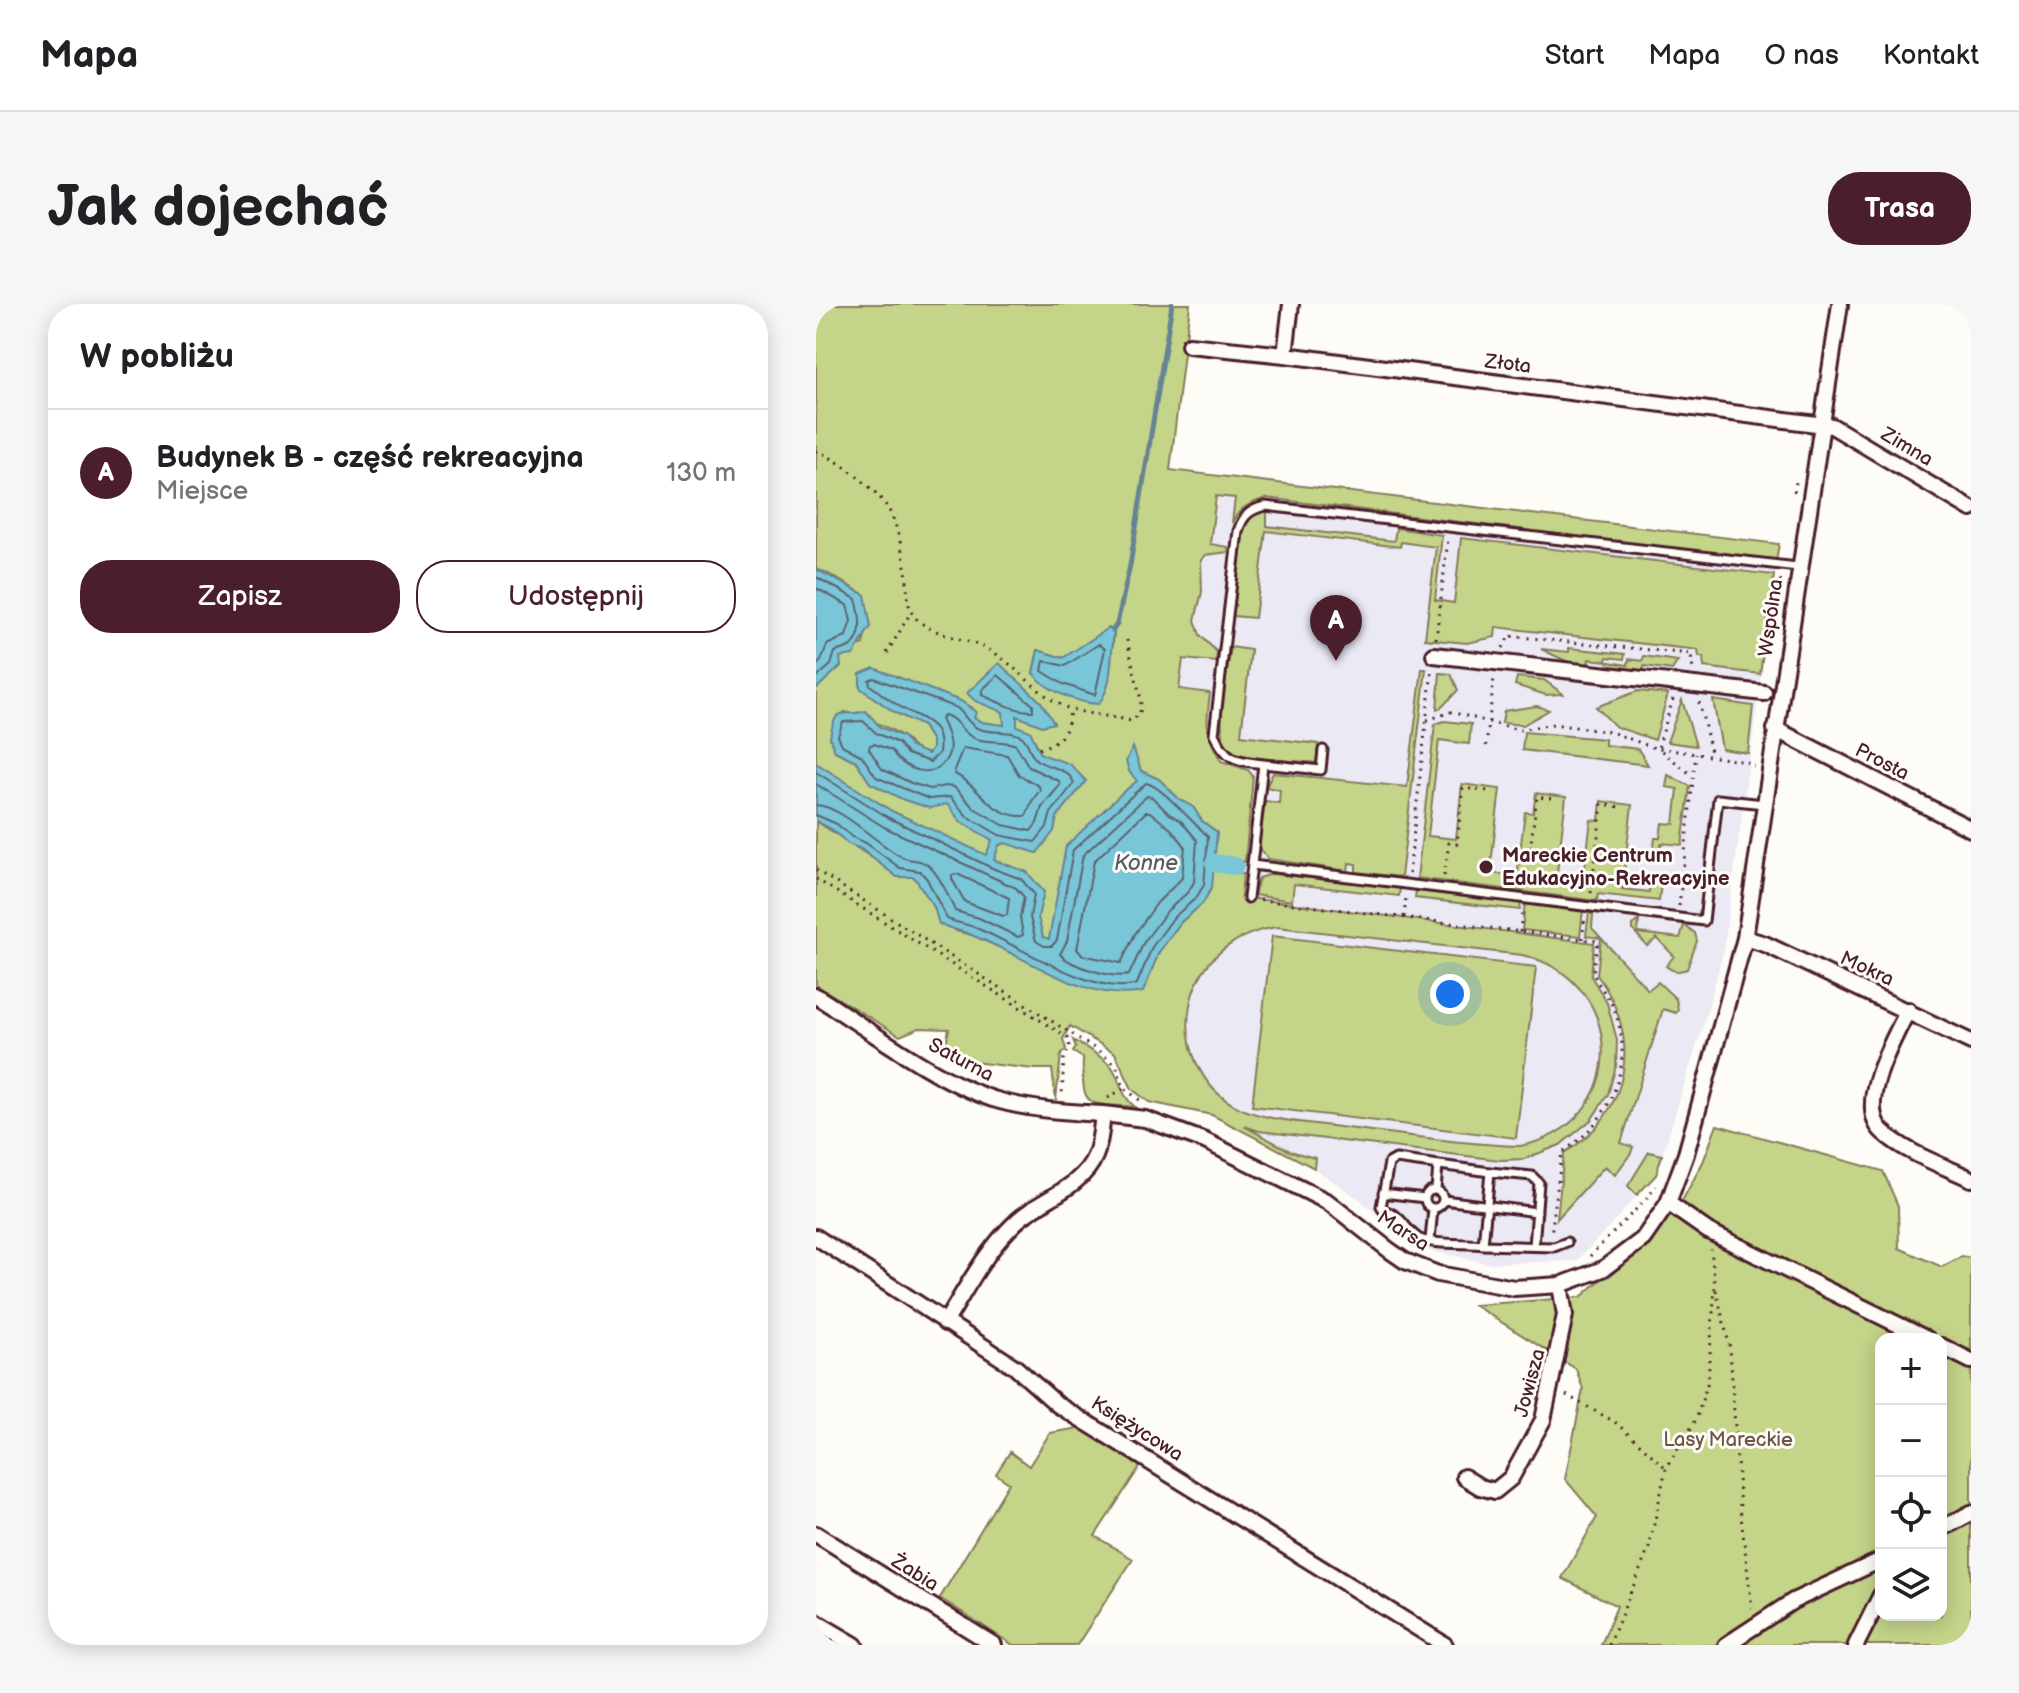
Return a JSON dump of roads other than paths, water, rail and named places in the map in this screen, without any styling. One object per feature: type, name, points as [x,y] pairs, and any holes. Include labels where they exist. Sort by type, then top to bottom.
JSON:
[{"type":"street","points":[[1285,355],[1291,304]]},
{"type":"street","name":"Wspólna","points":[[1745,938],[1798,567],[1840,304]]},
{"type":"street","name":"Złota","points":[[1189,345],[1820,424]]},
{"type":"street","name":"Zimna","points":[[1820,424],[1832,426],[1971,509]]},
{"type":"street","points":[[1434,655],[1764,693]]},
{"type":"street","name":"Prosta","points":[[1775,729],[1971,829]]},
{"type":"street","name":"Mokra","points":[[1745,938],[1765,944],[1971,1042]]},
{"type":"street","name":"Marsa","points":[[1103,1114],[1158,1123],[1219,1147],[1328,1202],[1389,1250],[1438,1274],[1514,1288],[1560,1285],[1603,1269],[1624,1256],[1643,1239],[1668,1203],[1686,1154],[1745,938]]},
{"type":"street","name":"Saturna","points":[[816,996],[963,1087],[1029,1108],[1103,1114]]},
{"type":"street","points":[[1908,1010],[1883,1062],[1871,1103],[1880,1130],[1913,1151],[1971,1179]]},
{"type":"street","points":[[945,1323],[988,1255],[1016,1222],[1086,1171],[1094,1160],[1103,1114]]},
{"type":"street","points":[[1668,1203],[1708,1231],[1915,1333]]},
{"type":"street","name":"Księżycowa","points":[[816,1237],[1015,1367],[1058,1405],[1442,1644]]},
{"type":"street","name":"Jowisza","points":[[1464,1477],[1480,1487],[1495,1491],[1511,1478],[1543,1420],[1565,1315],[1560,1285]]},
{"type":"street","points":[[1947,1349],[1971,1361]]},
{"type":"street","points":[[1947,1526],[1971,1513]]},
{"type":"street","name":"Żabia","points":[[816,1534],[994,1645]]},
{"type":"street","points":[[1726,1645],[1793,1601],[1875,1563]]},
{"type":"street","points":[[1856,1645],[1875,1607]]},
{"type":"street","points":[[816,1622],[855,1645]]},
{"type":"lane","points":[[1323,750],[1321,770],[1263,764],[1233,759],[1221,748],[1214,734],[1238,531],[1242,518],[1253,509],[1265,506],[1798,567]]},
{"type":"lane","points":[[1248,898],[1263,764]]},
{"type":"lane","points":[[1252,865],[1704,921],[1718,799],[1764,804]]},
{"type":"lane","points":[[1534,1246],[1540,1186],[1536,1179],[1393,1160],[1387,1166],[1383,1210],[1398,1216],[1422,1241],[1550,1247],[1567,1242]]},
{"type":"lane","points":[[1436,1190],[1438,1165]]},
{"type":"lane","points":[[1483,1245],[1490,1172]]},
{"type":"lane","points":[[1425,1198],[1430,1191],[1436,1190],[1444,1200]]},
{"type":"lane","points":[[1383,1193],[1425,1198]]},
{"type":"lane","points":[[1425,1198],[1433,1209],[1440,1207],[1444,1200]]},
{"type":"lane","points":[[1444,1200],[1537,1212]]},
{"type":"lane","points":[[1430,1240],[1433,1209]]},
{"type":"water","points":[[816,569],[865,595],[871,627],[853,655],[840,657],[841,666],[816,689]]},
{"type":"water","points":[[1109,628],[1114,632],[1110,670],[1107,689],[1098,704],[1062,694],[1045,685],[1033,673],[1038,650],[1063,658]]},
{"type":"water","name":"Konne","points":[[999,663],[1041,702],[1054,723],[1042,726],[1017,716],[1017,726],[1030,731],[1041,754],[1070,764],[1086,781],[1057,817],[1054,831],[1037,853],[1005,843],[999,845],[994,860],[1027,872],[1044,892],[1038,917],[1043,937],[1049,939],[1066,846],[1137,781],[1126,761],[1133,747],[1141,771],[1159,779],[1217,832],[1212,887],[1203,903],[1181,922],[1159,952],[1143,992],[1121,994],[1077,985],[970,934],[939,924],[934,907],[914,877],[897,877],[861,849],[848,844],[833,830],[816,821],[816,763],[892,811],[986,855],[992,840],[961,822],[947,804],[930,808],[904,800],[870,783],[856,761],[835,751],[830,738],[838,716],[866,711],[880,727],[904,737],[910,747],[928,754],[932,749],[932,741],[923,726],[894,712],[860,688],[860,674],[874,668],[961,701],[976,712],[974,718],[982,722],[1004,725],[1003,712],[975,701],[967,693]]},
{"type":"waterway","points":[[1113,630],[1130,565],[1172,304]]},
{"type":"waterway","points":[[1214,863],[1235,866]]},
{"type":"place","name":"Budynek B - część rekreacyjna","points":[[1336,661]]},
{"type":"place","name":"Mareckie Centrum Edukacyjno-Rekreacyjne","points":[[1486,867]]},
{"type":"park label","name":"Lasy Mareckie","points":[[1728,1440]]}]
